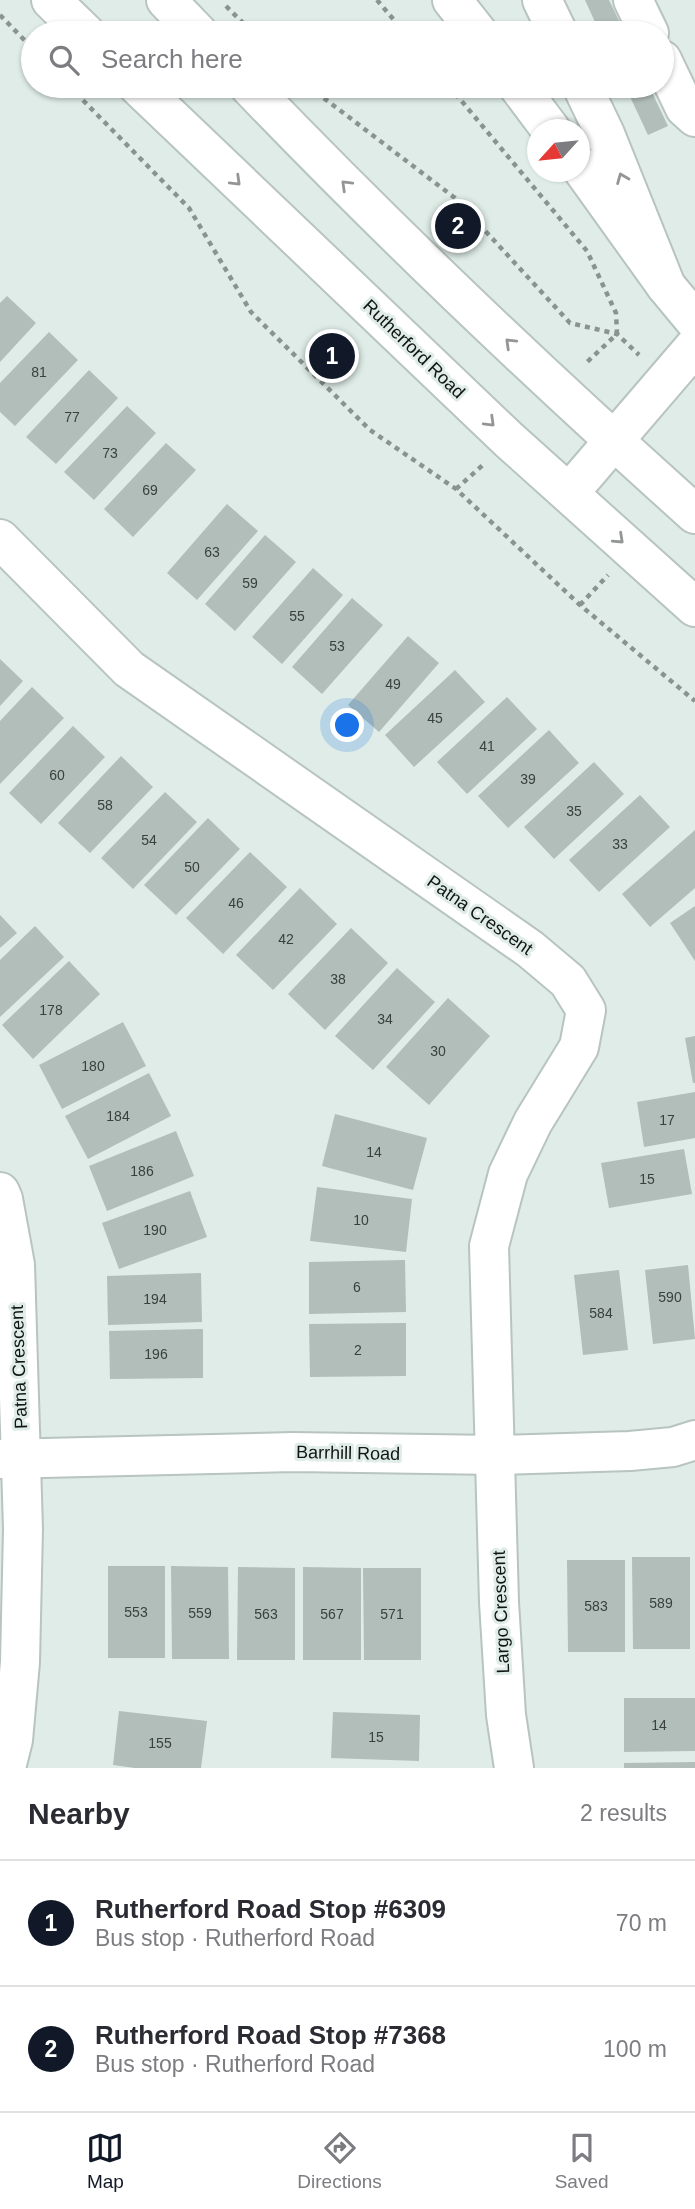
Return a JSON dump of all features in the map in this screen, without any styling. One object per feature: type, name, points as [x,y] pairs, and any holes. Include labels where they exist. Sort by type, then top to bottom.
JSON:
[{"type":"street","points":[[51,0],[73,21]]},
{"type":"street","points":[[166,0],[186,21]]},
{"type":"street","points":[[452,0],[469,21]]},
{"type":"street","points":[[542,0],[552,21]]},
{"type":"street","points":[[633,0],[643,21]]},
{"type":"street","points":[[674,85],[685,108],[695,117]]},
{"type":"street","name":"Rutherford Road","points":[[151,98],[509,440],[695,607]]},
{"type":"street","points":[[261,98],[328,168],[559,390],[695,514]]},
{"type":"street","points":[[527,98],[543,119]]},
{"type":"street","points":[[588,98],[666,286]]},
{"type":"street","points":[[590,181],[666,286],[695,321]]},
{"type":"street","points":[[569,493],[695,346]]},
{"type":"street","name":"Patna Crescent","points":[[0,539],[129,668],[530,949],[568,981],[586,1010],[579,1047],[533,1122],[508,1174],[489,1246],[496,1455]]},
{"type":"street","name":"Patna Crescent","points":[[0,1192],[4,1199],[15,1265],[11,1459]]},
{"type":"street","name":"Barrhill Road","points":[[11,1459],[293,1452],[496,1455],[630,1451],[673,1447],[695,1440]]},
{"type":"street","name":"Largo Crescent","points":[[496,1455],[499,1602],[506,1715],[514,1768]]},
{"type":"street","points":[[6,1768],[13,1740],[20,1662],[11,1459]]},
{"type":"path","points":[[220,0],[241,21]]},
{"type":"path","points":[[377,0],[395,21]]},
{"type":"path","points":[[0,15],[21,37]]},
{"type":"path","points":[[81,98],[189,208],[251,312],[370,430],[456,489],[580,605],[695,701]]},
{"type":"path","points":[[324,98],[455,198],[570,323],[617,334],[615,313],[587,251],[459,98]]},
{"type":"building","points":[[585,0],[609,0],[619,21],[595,21]]},
{"type":"building","points":[[631,98],[655,98],[668,126],[648,135]]},
{"type":"building","points":[[7,296],[36,323],[0,362],[0,303]]},
{"type":"building","points":[[49,332],[78,360],[15,426],[0,412],[0,383]]},
{"type":"building","points":[[89,370],[118,398],[56,464],[26,437]]},
{"type":"building","points":[[127,406],[156,433],[94,500],[64,472]]},
{"type":"building","points":[[166,443],[196,470],[133,537],[104,509]]},
{"type":"building","points":[[227,504],[258,531],[197,600],[167,573]]},
{"type":"building","points":[[265,535],[296,562],[235,631],[205,604]]},
{"type":"building","points":[[313,568],[343,595],[282,664],[252,637]]},
{"type":"building","points":[[352,598],[383,625],[322,694],[292,667]]},
{"type":"building","points":[[408,636],[439,663],[379,732],[348,705]]},
{"type":"building","points":[[0,659],[23,681],[0,706]]},
{"type":"building","points":[[455,670],[485,702],[414,767],[385,735]]},
{"type":"building","points":[[32,687],[64,718],[0,784],[0,721]]},
{"type":"building","points":[[507,697],[537,729],[467,794],[437,762]]},
{"type":"building","points":[[73,726],[105,757],[41,824],[9,793]]},
{"type":"building","points":[[549,730],[579,763],[508,828],[478,796]]},
{"type":"building","points":[[121,756],[153,787],[90,853],[58,823]]},
{"type":"building","points":[[594,762],[624,794],[554,859],[524,827]]},
{"type":"building","points":[[165,792],[197,822],[133,889],[101,858]]},
{"type":"building","points":[[640,795],[670,827],[599,892],[569,860]]},
{"type":"building","points":[[208,818],[240,849],[176,915],[144,885]]},
{"type":"building","points":[[695,830],[695,888],[650,927],[622,894]]},
{"type":"building","points":[[250,852],[287,887],[223,954],[186,918]]},
{"type":"building","points":[[300,888],[337,924],[273,990],[236,955]]},
{"type":"building","points":[[695,906],[695,961],[670,923]]},
{"type":"building","points":[[0,915],[17,933],[0,948]]},
{"type":"building","points":[[35,926],[64,957],[0,1017],[0,960]]},
{"type":"building","points":[[351,928],[388,963],[325,1030],[288,994]]},
{"type":"building","points":[[69,961],[100,994],[33,1059],[2,1025]]},
{"type":"building","points":[[397,968],[435,1002],[373,1070],[335,1036]]},
{"type":"building","points":[[448,998],[490,1036],[429,1105],[386,1067]]},
{"type":"building","points":[[123,1022],[146,1066],[62,1109],[39,1065]]},
{"type":"building","points":[[695,1036],[695,1083],[693,1083],[685,1038]]},
{"type":"building","points":[[149,1073],[171,1116],[88,1159],[65,1116]]},
{"type":"building","points":[[695,1092],[695,1138],[644,1147],[637,1102]]},
{"type":"building","points":[[335,1114],[427,1138],[413,1190],[322,1166]]},
{"type":"building","points":[[176,1131],[194,1176],[107,1211],[89,1166]]},
{"type":"building","points":[[684,1149],[692,1194],[609,1208],[601,1163]]},
{"type":"building","points":[[317,1187],[412,1199],[406,1252],[310,1241]]},
{"type":"building","points":[[190,1191],[207,1237],[119,1269],[102,1223]]},
{"type":"building","points":[[405,1260],[406,1312],[309,1314],[309,1262]]},
{"type":"building","points":[[688,1265],[695,1339],[653,1344],[645,1270]]},
{"type":"building","points":[[619,1270],[628,1350],[583,1355],[574,1275]]},
{"type":"building","points":[[201,1273],[202,1322],[108,1325],[107,1276]]},
{"type":"building","points":[[406,1323],[406,1376],[310,1377],[309,1324]]},
{"type":"building","points":[[203,1329],[203,1378],[110,1379],[109,1331]]},
{"type":"building","points":[[632,1557],[690,1557],[690,1649],[633,1649]]},
{"type":"building","points":[[567,1560],[625,1560],[625,1652],[568,1652]]},
{"type":"building","points":[[108,1566],[165,1566],[165,1658],[108,1658]]},
{"type":"building","points":[[171,1566],[228,1567],[229,1659],[172,1659]]},
{"type":"building","points":[[238,1567],[295,1568],[295,1660],[237,1660]]},
{"type":"building","points":[[303,1567],[361,1568],[361,1660],[303,1660]]},
{"type":"building","points":[[363,1568],[421,1568],[421,1660],[364,1660]]},
{"type":"building","points":[[624,1698],[695,1698],[695,1751],[624,1752]]},
{"type":"building","points":[[119,1711],[207,1721],[201,1768],[135,1768],[113,1765]]},
{"type":"building","points":[[333,1712],[420,1715],[419,1761],[331,1758]]},
{"type":"building","points":[[695,1762],[695,1768],[624,1768],[624,1763]]},
{"type":"place","name":"Rutherford Road Stop #7368","points":[[458,226]]},
{"type":"place","name":"Rutherford Road Stop #6309","points":[[332,356]]}]
